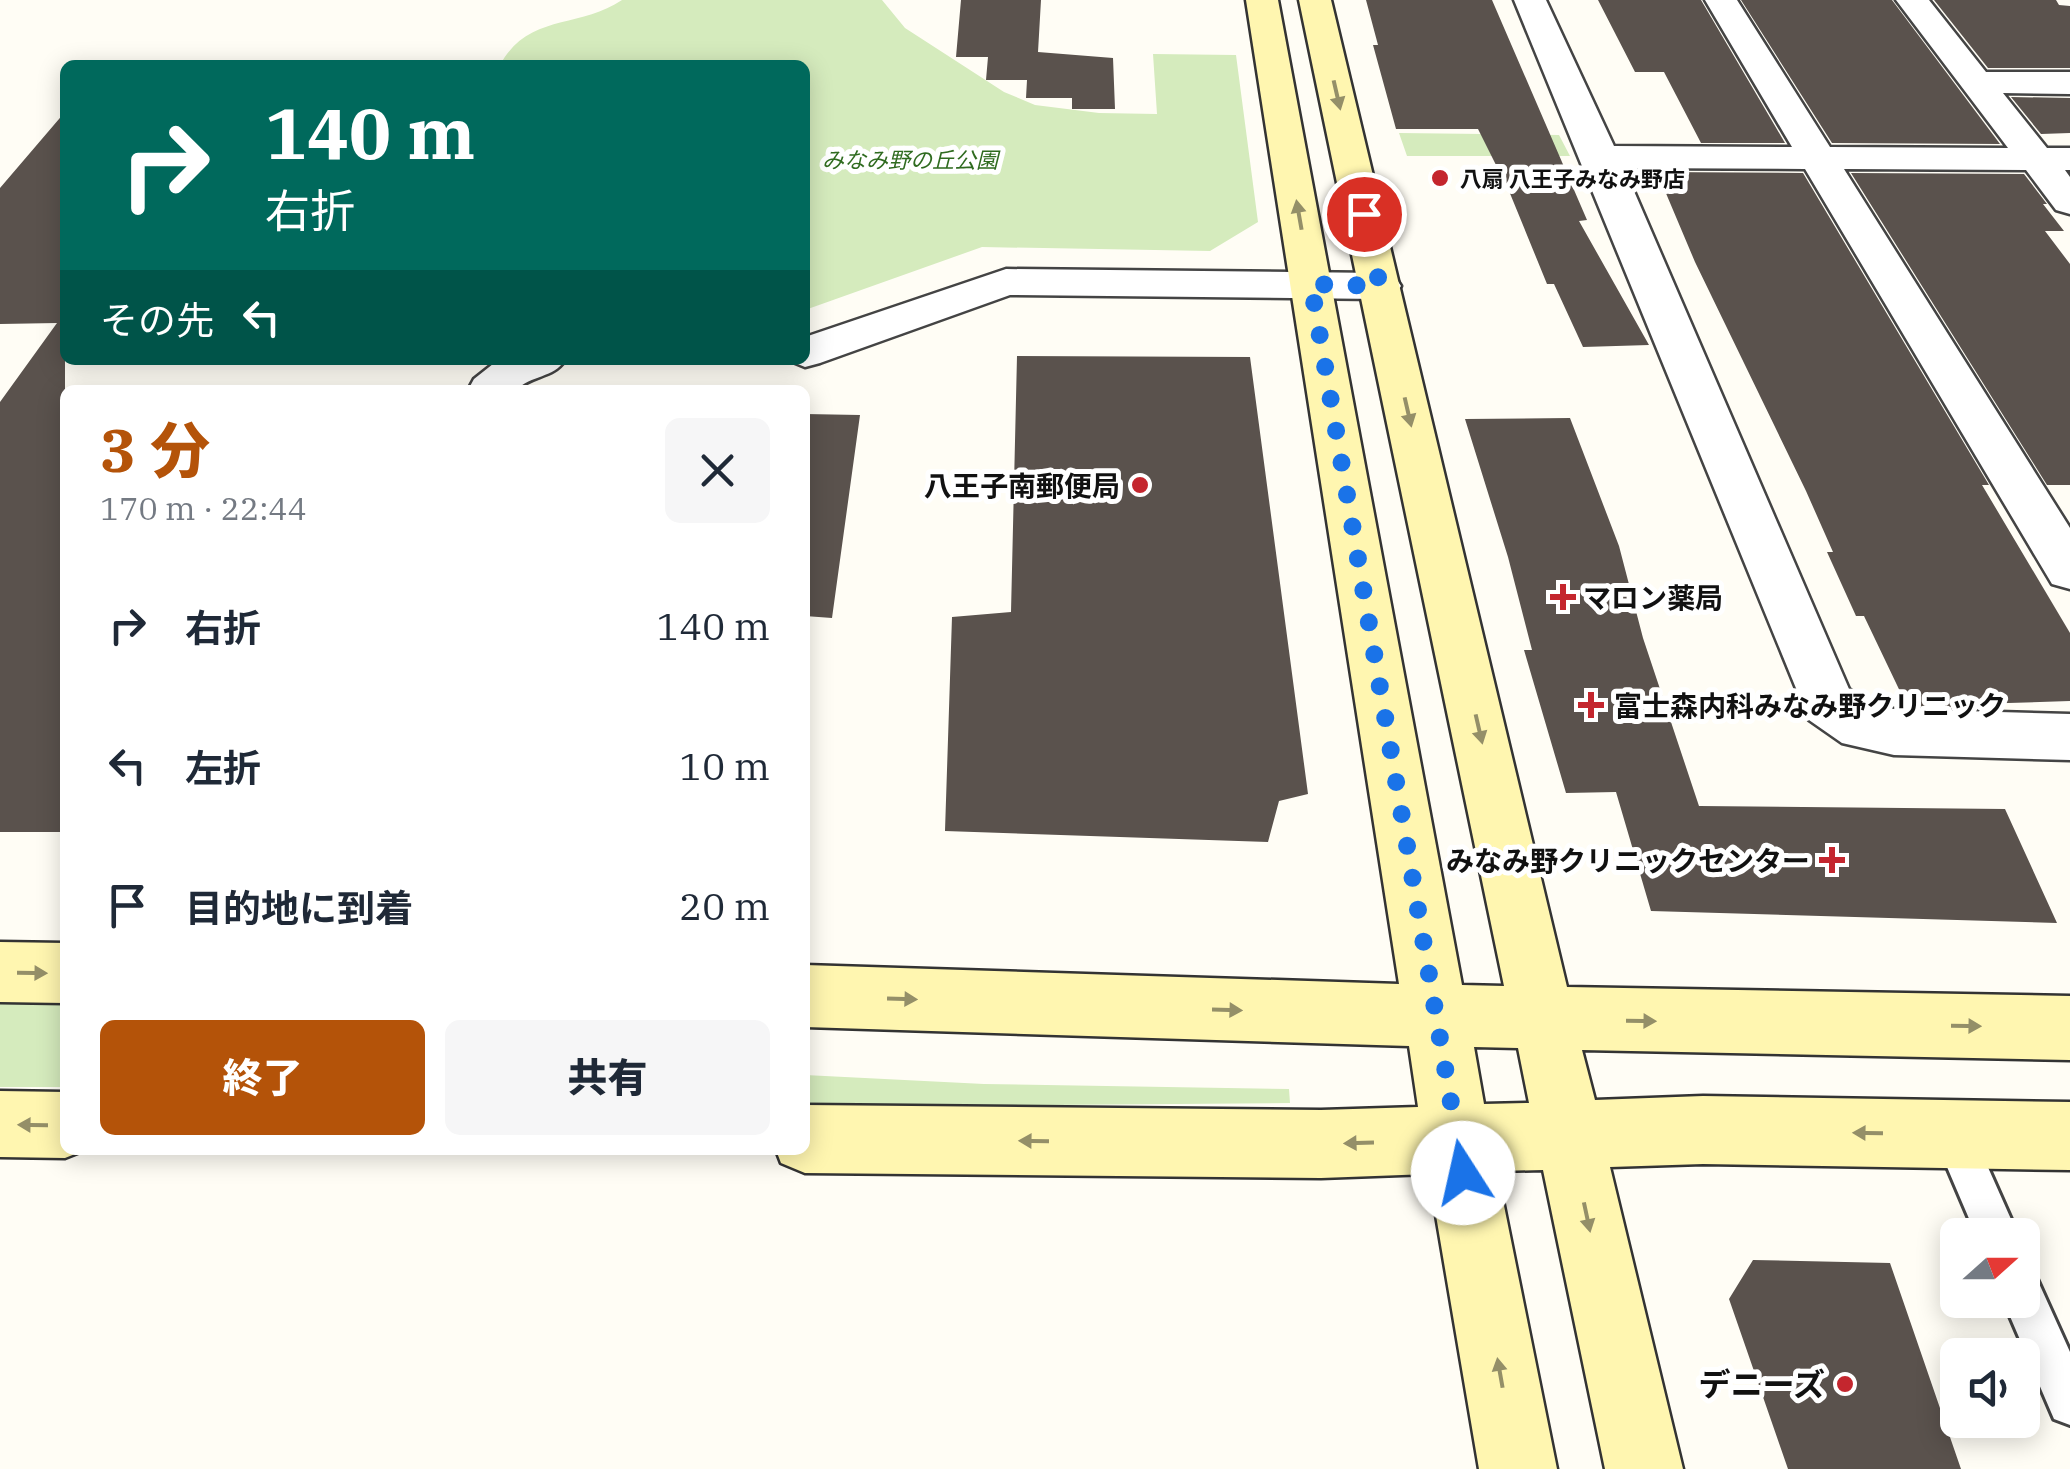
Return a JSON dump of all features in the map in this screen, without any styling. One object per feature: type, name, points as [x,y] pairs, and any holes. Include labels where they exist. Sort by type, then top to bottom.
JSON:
[{"type":"street","points":[[1262,0],[1457,1139],[1518,1469]]},
{"type":"street","points":[[1316,0],[1644,1469]]},
{"type":"street","points":[[1530,0],[1600,156],[1828,704],[1861,727],[1878,730],[2070,737]]},
{"type":"street","points":[[1720,0],[2070,570]]},
{"type":"street","points":[[1912,0],[1977,82],[2054,159],[2070,202]]},
{"type":"street","points":[[1977,82],[2070,83]]},
{"type":"street","points":[[1600,156],[2054,159]]},
{"type":"street","points":[[810,351],[1006,282],[1380,286]]},
{"type":"street","points":[[495,385],[508,373],[530,365]]},
{"type":"street","points":[[0,972],[60,973]]},
{"type":"street","points":[[810,996],[1543,1019],[2070,1028]]},
{"type":"street","points":[[0,1124],[60,1125]]},
{"type":"street","points":[[810,1139],[1321,1144],[1703,1130],[2070,1136]]},
{"type":"lane","points":[[1953,1134],[1989,1218]]},
{"type":"lane","points":[[2033,1318],[2070,1402]]},
{"type":"green space","name":"みなみ野の丘公園","points":[[622,0],[882,0],[905,28],[1004,92],[1035,105],[1099,113],[1157,114],[1153,54],[1236,55],[1258,222],[1210,251],[982,247],[810,308],[810,60],[504,60],[512,48],[540,29],[606,9]]},
{"type":"green space","points":[[1399,133],[1559,135],[1570,156],[1407,156]]},
{"type":"green space","points":[[0,1003],[60,1005],[60,1087],[0,1087]]},
{"type":"green space","points":[[810,1075],[984,1084],[1289,1089],[1290,1103],[810,1107]]},
{"type":"building","points":[[961,0],[1041,0],[1038,52],[1113,58],[1115,109],[1072,109],[1072,98],[1026,98],[1027,80],[986,80],[988,57],[956,57]]},
{"type":"building","points":[[1366,0],[1492,0],[1587,220],[1579,221],[1649,345],[1583,347],[1554,284],[1547,284],[1509,191],[1478,129],[1396,129],[1373,45],[1378,45]]},
{"type":"building","points":[[1598,0],[1701,0],[1785,143],[1701,143],[1664,72],[1635,72]]},
{"type":"building","points":[[1741,0],[1892,0],[2000,144],[1832,143]]},
{"type":"building","points":[[1934,0],[2056,0],[2059,5],[2070,6],[2070,68],[1988,68]]},
{"type":"building","points":[[2011,97],[2070,98],[2070,133],[2041,134]]},
{"type":"building","points":[[60,118],[60,365],[65,365],[65,385],[60,385],[60,832],[0,832],[0,402],[57,323],[0,324],[0,188]]},
{"type":"building","points":[[1657,172],[1803,173],[1989,485],[1982,485],[2070,633],[2070,701],[1974,704],[1976,708],[1907,706],[1864,616],[1856,616],[1827,552],[1833,552],[1806,491],[1695,262]]},
{"type":"building","points":[[1851,173],[2024,174],[2047,204],[2043,204],[2064,231],[2045,231],[2070,264],[2070,485],[2047,485]]},
{"type":"building","name":"八王子南郵便局","points":[[1017,356],[1250,357],[1308,794],[1279,801],[1268,842],[945,831],[952,617],[1011,612]]},
{"type":"building","points":[[810,414],[860,415],[832,618],[810,616]]},
{"type":"building","points":[[1570,418],[1619,546],[1643,638],[1699,806],[2005,809],[2057,923],[1651,911],[1616,792],[1566,793],[1524,650],[1532,650],[1508,557],[1465,419]]},
{"type":"building","name":"デニーズ","points":[[1753,1260],[1890,1263],[1940,1408],[1940,1438],[1950,1438],[1961,1469],[1788,1469],[1729,1299]]},
{"type":"place","name":"八扇 八王子みなみ野店","points":[[1440,178]]},
{"type":"place","name":"八王子南郵便局","points":[[1140,485]]},
{"type":"place","name":"マロン薬局","points":[[1563,597]]},
{"type":"place","name":"富士森内科みなみ野クリニック","points":[[1591,705]]},
{"type":"place","name":"みなみ野クリニックセンター","points":[[1832,860]]},
{"type":"place","name":"デニーズ","points":[[1845,1384]]},
{"type":"route","points":[[1364,214],[1380,286],[1311,284],[1463,1173]]}]
